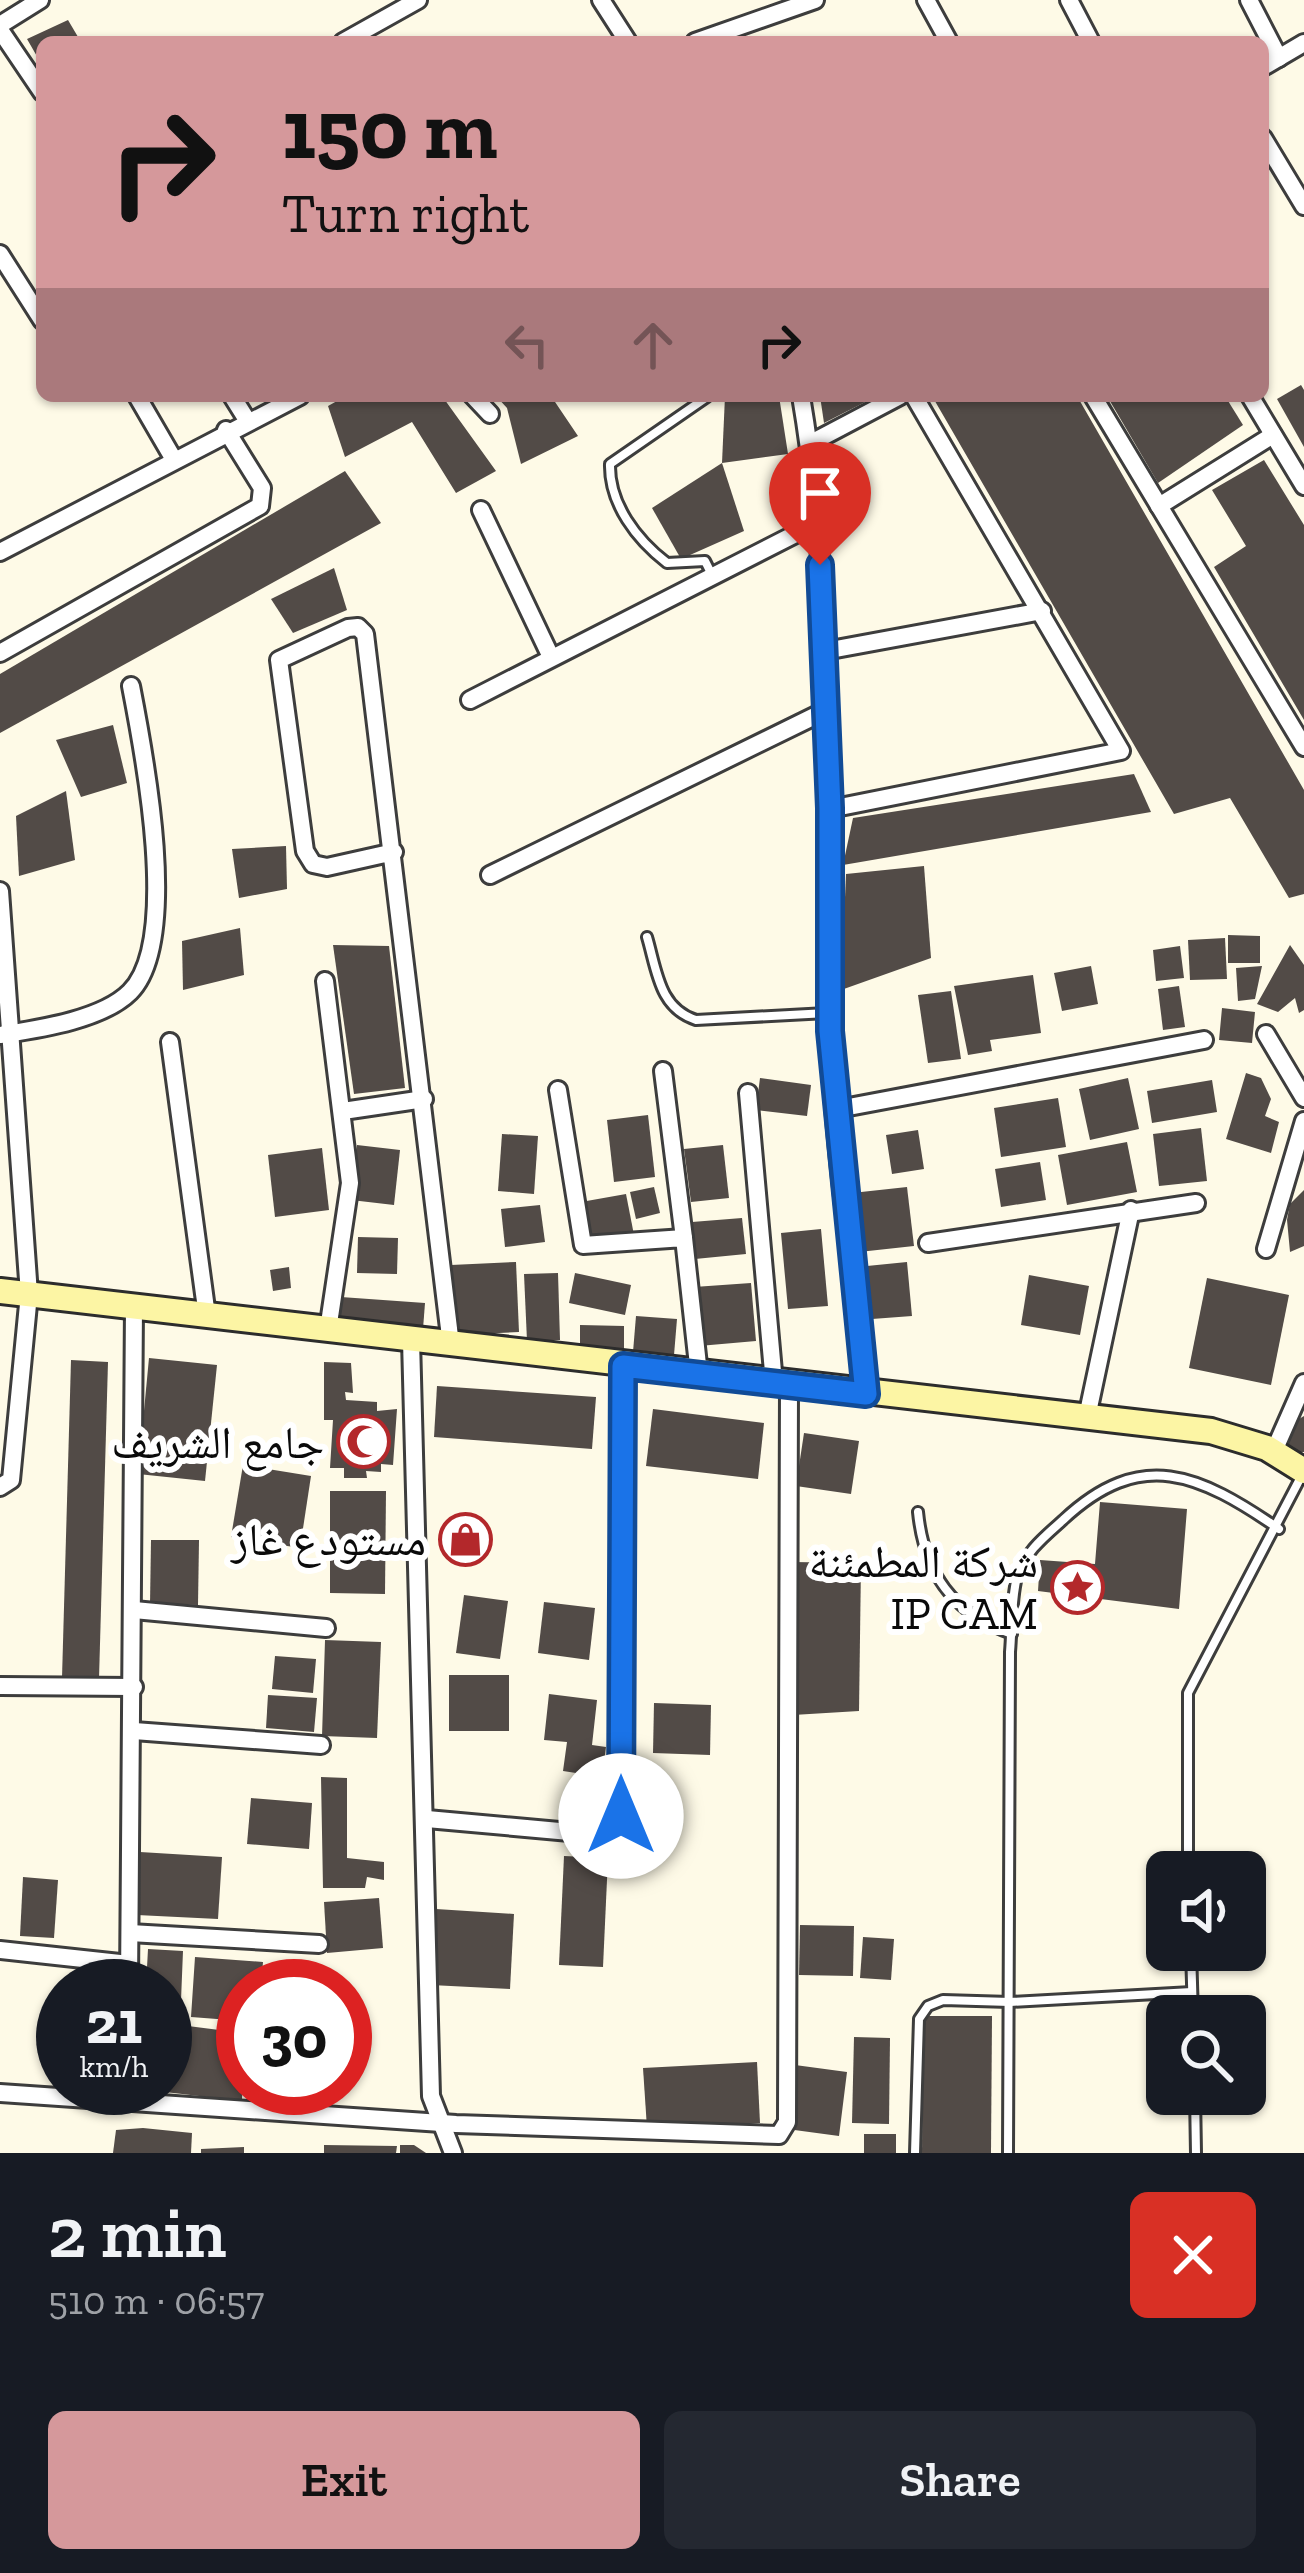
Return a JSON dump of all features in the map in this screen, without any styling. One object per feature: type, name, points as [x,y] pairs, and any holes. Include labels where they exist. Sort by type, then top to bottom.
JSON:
[{"type":"main road","points":[[0,1291],[1211,1431],[1274,1451],[1304,1472]]},
{"type":"street","points":[[36,83],[0,27],[40,0]]},
{"type":"street","points":[[354,36],[418,0]]},
{"type":"street","points":[[601,0],[624,36]]},
{"type":"street","points":[[712,36],[815,0]]},
{"type":"street","points":[[926,0],[946,36]]},
{"type":"street","points":[[1069,0],[1088,36]]},
{"type":"street","points":[[1249,0],[1262,36]]},
{"type":"street","points":[[1271,63],[1304,43]]},
{"type":"street","points":[[1269,147],[1304,206]]},
{"type":"street","points":[[0,254],[36,311]]},
{"type":"street","points":[[140,402],[173,458]]},
{"type":"street","points":[[236,402],[247,420]]},
{"type":"street","points":[[0,552],[286,402]]},
{"type":"street","points":[[479,402],[490,414]]},
{"type":"street","points":[[802,402],[819,522],[825,651],[829,1013],[866,1394]]},
{"type":"street","points":[[809,444],[889,402]]},
{"type":"street","points":[[830,808],[1119,755],[1118,742],[918,402]]},
{"type":"street","points":[[1097,402],[1304,746]]},
{"type":"street","points":[[1254,402],[1304,486]]},
{"type":"street","points":[[0,653],[260,506],[262,488],[226,430]]},
{"type":"street","points":[[1159,506],[1273,434]]},
{"type":"street","points":[[481,510],[551,657]]},
{"type":"street","points":[[470,700],[819,522]]},
{"type":"street","points":[[825,651],[1042,611]]},
{"type":"street","points":[[394,852],[327,867],[313,864],[305,851],[279,660],[348,628],[358,627],[365,634],[394,852],[452,1345]]},
{"type":"street","points":[[6,1034],[111,1007],[141,979],[151,952],[156,909],[143,747],[131,686]]},
{"type":"street","points":[[490,875],[827,710]]},
{"type":"street","points":[[0,890],[6,1034],[29,1294],[11,1480],[0,1487]]},
{"type":"street","points":[[326,981],[349,1198],[328,1330]]},
{"type":"street","points":[[1265,1034],[1304,1098]]},
{"type":"street","points":[[838,1109],[1204,1040]]},
{"type":"street","points":[[170,1042],[207,1316]]},
{"type":"street","points":[[664,1071],[699,1374]]},
{"type":"street","points":[[558,1090],[583,1245],[684,1238]]},
{"type":"street","points":[[192,2100],[437,2122],[773,2137],[784,2131],[782,1384],[748,1094]]},
{"type":"street","points":[[343,1112],[424,1099]]},
{"type":"street","points":[[1267,1249],[1304,1121]]},
{"type":"street","points":[[928,1243],[1196,1203]]},
{"type":"street","points":[[1087,1418],[1130,1210]]},
{"type":"street","points":[[129,1959],[134,1306]]},
{"type":"street","points":[[411,1340],[431,2096],[437,2122],[453,2153]]},
{"type":"street","points":[[427,1819],[603,1834],[619,1828],[623,1366]]},
{"type":"street","points":[[1274,1451],[1304,1383]]},
{"type":"street","points":[[134,1610],[326,1628]]},
{"type":"street","points":[[0,1686],[134,1687]]},
{"type":"street","points":[[134,1731],[321,1744]]},
{"type":"street","points":[[130,1933],[319,1944]]},
{"type":"street","points":[[0,1950],[83,1959]]},
{"type":"street","points":[[0,2092],[36,2093]]},
{"type":"lane","points":[[700,402],[610,464],[610,482],[647,548],[667,563],[705,561],[712,575]]},
{"type":"lane","points":[[647,938],[664,997],[676,1013],[696,1020],[829,1013]]},
{"type":"lane","points":[[1188,1851],[1188,1693],[1213,1639],[1279,1528],[1304,1472]]},
{"type":"lane","points":[[1008,2153],[1012,1634],[1017,1578],[1032,1548],[1096,1489],[1131,1475],[1184,1478],[1231,1496],[1279,1528]]},
{"type":"lane","points":[[918,1512],[921,1544],[934,1574],[964,1613],[1012,1634]]},
{"type":"lane","points":[[1192,1971],[1192,1995]]},
{"type":"lane","points":[[915,2153],[919,2019],[928,2006],[943,2000],[1010,2002],[1192,1992]]},
{"type":"lane","points":[[1195,2115],[1196,2153]]},
{"type":"building","points":[[68,20],[77,36],[36,36],[36,55],[27,39]]},
{"type":"building","points":[[1301,385],[1304,390],[1304,447],[1277,399]]},
{"type":"building","points":[[335,402],[446,402],[496,471],[456,493],[412,422],[345,457],[328,406]]},
{"type":"building","points":[[502,402],[555,402],[578,436],[521,464]]},
{"type":"building","points":[[725,402],[780,402],[788,454],[722,463]]},
{"type":"building","points":[[821,402],[865,402],[824,423]]},
{"type":"building","points":[[935,402],[1080,402],[1304,790],[1304,894],[1289,898],[1230,798],[1174,814]]},
{"type":"building","points":[[1111,402],[1229,402],[1243,425],[1158,483]]},
{"type":"building","points":[[1264,460],[1304,525],[1304,720],[1214,567],[1246,546],[1212,490]]},
{"type":"building","points":[[722,463],[744,531],[681,559],[652,508]]},
{"type":"building","points":[[345,471],[381,523],[0,733],[0,674]]},
{"type":"building","points":[[334,568],[347,610],[293,633],[271,599]]},
{"type":"building","points":[[113,725],[127,783],[81,797],[56,740]]},
{"type":"building","points":[[1134,774],[1151,812],[843,865],[853,818]]},
{"type":"building","points":[[66,791],[75,860],[19,876],[16,816]]},
{"type":"building","points":[[286,846],[287,889],[239,898],[232,849]]},
{"type":"building","points":[[924,866],[931,958],[841,990],[846,874]]},
{"type":"building","points":[[240,928],[244,975],[183,990],[182,941]]},
{"type":"building","points":[[1228,935],[1260,936],[1260,963],[1228,963]]},
{"type":"building","points":[[1225,938],[1227,979],[1190,980],[1188,940]]},
{"type":"building","points":[[333,945],[389,946],[405,1088],[354,1094]]},
{"type":"building","points":[[1290,945],[1304,965],[1304,1010],[1299,1013],[1295,998],[1278,1012],[1257,1004]]},
{"type":"building","points":[[1180,946],[1184,978],[1156,981],[1153,950]]},
{"type":"building","points":[[1091,966],[1098,1004],[1062,1011],[1054,973]]},
{"type":"building","points":[[1262,966],[1255,999],[1238,1001],[1236,968]]},
{"type":"building","points":[[1033,975],[1041,1033],[990,1040],[992,1051],[968,1055],[954,986]]},
{"type":"building","points":[[1179,986],[1185,1027],[1163,1030],[1158,989]]},
{"type":"building","points":[[951,991],[961,1059],[928,1063],[918,995]]},
{"type":"building","points":[[1222,1008],[1255,1012],[1252,1043],[1219,1040]]},
{"type":"building","points":[[1246,1073],[1261,1078],[1271,1099],[1265,1116],[1279,1122],[1271,1153],[1226,1139]]},
{"type":"building","points":[[760,1078],[811,1085],[807,1116],[756,1110]]},
{"type":"building","points":[[1128,1078],[1139,1129],[1090,1140],[1079,1089]]},
{"type":"building","points":[[1212,1080],[1217,1112],[1152,1123],[1147,1091]]},
{"type":"building","points":[[1058,1098],[1066,1147],[1001,1157],[994,1108]]},
{"type":"building","points":[[648,1115],[655,1177],[614,1182],[607,1120]]},
{"type":"building","points":[[1201,1128],[1207,1181],[1159,1186],[1153,1134]]},
{"type":"building","points":[[918,1130],[924,1169],[892,1174],[886,1135]]},
{"type":"building","points":[[502,1134],[538,1136],[534,1194],[498,1191]]},
{"type":"building","points":[[1127,1142],[1137,1192],[1067,1205],[1058,1155]]},
{"type":"building","points":[[357,1145],[400,1150],[394,1205],[351,1200]]},
{"type":"building","points":[[723,1145],[729,1198],[691,1202],[684,1149]]},
{"type":"building","points":[[322,1148],[329,1210],[275,1217],[268,1155]]},
{"type":"building","points":[[1040,1162],[1046,1200],[1001,1207],[995,1169]]},
{"type":"building","points":[[654,1187],[660,1213],[636,1219],[630,1192]]},
{"type":"building","points":[[907,1187],[914,1246],[859,1252],[852,1193]]},
{"type":"building","points":[[1304,1190],[1304,1246],[1290,1252],[1290,1204]]},
{"type":"building","points":[[626,1194],[634,1235],[589,1244],[581,1202]]},
{"type":"building","points":[[540,1205],[545,1242],[505,1247],[501,1209]]},
{"type":"building","points":[[742,1218],[746,1254],[695,1259],[692,1222]]},
{"type":"building","points":[[821,1229],[828,1306],[788,1309],[781,1233]]},
{"type":"building","points":[[358,1237],[398,1238],[397,1274],[357,1273]]},
{"type":"building","points":[[516,1262],[519,1332],[454,1335],[451,1265]]},
{"type":"building","points":[[907,1262],[912,1316],[872,1319],[867,1266]]},
{"type":"building","points":[[289,1267],[291,1288],[273,1291],[270,1270]]},
{"type":"building","points":[[558,1273],[560,1340],[527,1341],[524,1274]]},
{"type":"building","points":[[575,1273],[631,1285],[625,1315],[569,1303]]},
{"type":"building","points":[[1029,1275],[1089,1286],[1080,1335],[1021,1325]]},
{"type":"building","points":[[1207,1278],[1289,1295],[1271,1385],[1189,1368]]},
{"type":"building","points":[[751,1283],[756,1341],[699,1346],[694,1287]]},
{"type":"building","points":[[341,1297],[425,1303],[423,1329],[339,1322]]},
{"type":"building","points":[[636,1316],[677,1319],[674,1355],[633,1352]]},
{"type":"building","points":[[580,1325],[624,1326],[624,1350],[580,1349]]},
{"type":"building","points":[[149,1358],[217,1365],[205,1481],[138,1474]]},
{"type":"building","points":[[71,1360],[108,1362],[99,1679],[62,1678]]},
{"type":"building","name":"جامع الشريف","points":[[324,1362],[351,1363],[353,1393],[345,1392],[346,1400],[377,1402],[377,1411],[397,1409],[393,1465],[381,1464],[381,1472],[366,1471],[367,1478],[344,1478],[344,1468],[330,1468],[333,1420],[324,1420]]},
{"type":"building","points":[[437,1386],[596,1397],[592,1449],[434,1437]]},
{"type":"building","points":[[653,1409],[764,1423],[758,1479],[646,1466]]},
{"type":"building","points":[[1304,1416],[1304,1452],[1298,1452],[1284,1444],[1294,1422]]},
{"type":"building","points":[[804,1433],[859,1441],[851,1494],[796,1486]]},
{"type":"building","points":[[243,1465],[311,1476],[300,1548],[231,1537]]},
{"type":"building","points":[[330,1491],[386,1491],[385,1594],[330,1593]]},
{"type":"building","points":[[1100,1502],[1187,1509],[1179,1609],[1038,1591],[1040,1560],[1095,1564]]},
{"type":"building","points":[[151,1540],[199,1540],[198,1605],[150,1604]]},
{"type":"building","points":[[792,1562],[861,1563],[859,1711],[793,1715]]},
{"type":"building","points":[[464,1595],[508,1601],[500,1659],[456,1653]]},
{"type":"building","points":[[544,1602],[595,1608],[589,1660],[538,1653]]},
{"type":"building","points":[[325,1640],[381,1642],[377,1738],[322,1736]]},
{"type":"building","points":[[275,1656],[316,1659],[313,1693],[272,1689]]},
{"type":"building","points":[[449,1675],[509,1675],[509,1731],[449,1731]]},
{"type":"building","points":[[549,1694],[597,1700],[592,1745],[606,1747],[602,1777],[563,1771],[567,1742],[544,1740]]},
{"type":"building","points":[[268,1695],[317,1698],[314,1732],[266,1728]]},
{"type":"building","points":[[654,1703],[711,1705],[710,1755],[653,1753]]},
{"type":"building","points":[[321,1777],[347,1778],[347,1858],[384,1862],[384,1880],[367,1877],[365,1888],[323,1888]]},
{"type":"building","points":[[251,1798],[312,1803],[309,1849],[247,1844]]},
{"type":"building","points":[[140,1852],[222,1857],[218,1919],[137,1915]]},
{"type":"building","points":[[564,1856],[608,1858],[603,1967],[559,1965]]},
{"type":"building","points":[[23,1877],[58,1880],[54,1938],[20,1936]]},
{"type":"building","points":[[379,1898],[383,1948],[327,1953],[324,1902]]},
{"type":"building","points":[[436,1909],[514,1914],[510,1989],[431,1985]]},
{"type":"building","points":[[800,1925],[854,1926],[853,1976],[799,1975]]},
{"type":"building","points":[[863,1937],[894,1939],[891,1980],[860,1978]]},
{"type":"building","points":[[148,1949],[183,1951],[183,1959],[147,1959]]},
{"type":"building","points":[[195,1957],[222,1959],[216,1959],[216,2019],[192,2017]]},
{"type":"building","points":[[923,2016],[992,2016],[991,2153],[922,2153]]},
{"type":"building","points":[[192,2027],[216,2030],[216,2098],[192,2095]]},
{"type":"building","points":[[854,2037],[890,2038],[889,2124],[852,2123]]},
{"type":"building","points":[[757,2062],[760,2123],[647,2128],[643,2068]]},
{"type":"building","points":[[795,2065],[847,2072],[839,2136],[787,2129]]},
{"type":"building","points":[[116,2130],[192,2133],[191,2153],[113,2153]]},
{"type":"building","points":[[864,2134],[896,2134],[896,2153],[864,2153]]},
{"type":"building","points":[[324,2145],[397,2146],[396,2153],[324,2153]]},
{"type":"building","points":[[400,2145],[414,2145],[426,2153],[400,2153]]},
{"type":"building","points":[[244,2147],[244,2153],[201,2153],[201,2149]]},
{"type":"place","name":"جامع الشريف","points":[[363,1442]]},
{"type":"place","name":"مستودع غاز","points":[[465,1539]]},
{"type":"place","name":"شركة المطمئنة IP CAM","points":[[1077,1587]]},
{"type":"route","points":[[621,1816],[623,1366],[866,1394],[829,1013],[830,808],[820,565]]}]
